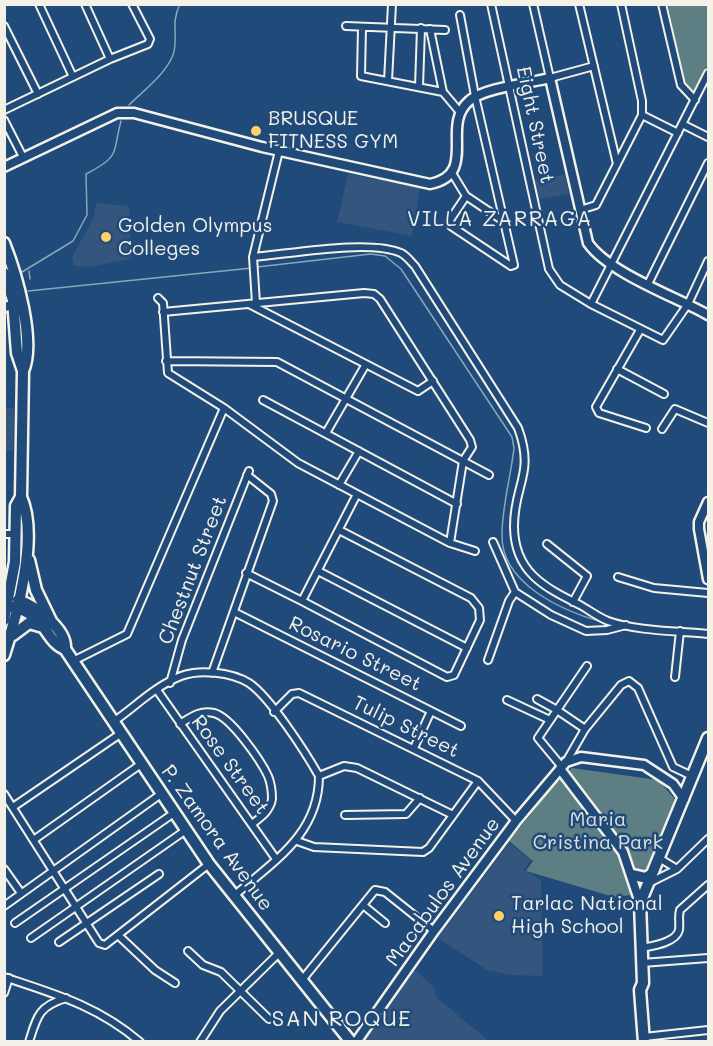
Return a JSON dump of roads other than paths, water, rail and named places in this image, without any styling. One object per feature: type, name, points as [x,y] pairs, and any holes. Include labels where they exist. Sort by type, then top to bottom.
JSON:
[{"type":"highway","points":[[4,243],[22,299],[27,357],[23,371],[21,497],[25,505],[26,543],[20,604],[4,655]]},
{"type":"highway","points":[[4,273],[17,353],[23,371]]},
{"type":"highway","points":[[4,620],[9,602],[16,534],[16,506],[21,497]]},
{"type":"highway","points":[[10,637],[29,623],[49,625],[36,590],[26,543]]},
{"type":"highway","name":"P. Zamora Avenue","points":[[9,602],[39,610],[65,643],[65,649],[112,722],[210,864],[351,1041]]},
{"type":"highway","points":[[647,1039],[640,990],[643,984],[640,903],[708,738]]},
{"type":"highway","points":[[633,875],[650,879]]},
{"type":"street","points":[[39,4],[73,77]]},
{"type":"street","points":[[85,4],[110,59]]},
{"type":"street","points":[[4,110],[110,59],[148,44],[150,39],[132,4]]},
{"type":"street","points":[[388,81],[392,4]]},
{"type":"street","name":"Eight Street","points":[[491,4],[549,269],[560,285],[591,304],[660,339],[666,339],[688,304]]},
{"type":"street","points":[[533,4],[588,243],[610,265],[708,315]]},
{"type":"street","points":[[579,4],[617,164]]},
{"type":"street","points":[[580,210],[596,205],[642,115],[642,101],[621,4]]},
{"type":"street","points":[[662,4],[679,81],[694,100]]},
{"type":"street","points":[[460,15],[475,96],[514,265],[511,266],[451,226],[450,220],[466,196]]},
{"type":"street","points":[[4,26],[38,94]]},
{"type":"street","points":[[346,26],[445,30]]},
{"type":"street","points":[[362,27],[360,74],[443,92]]},
{"type":"street","points":[[419,87],[421,28]]},
{"type":"street","points":[[430,29],[443,92],[459,111]]},
{"type":"street","points":[[4,167],[117,113],[134,113],[279,151],[430,184],[441,182],[452,173],[458,157],[459,111],[475,96],[594,66]]},
{"type":"street","points":[[591,304],[708,73]]},
{"type":"street","points":[[642,115],[678,133]]},
{"type":"street","points":[[4,120],[23,157]]},
{"type":"street","points":[[682,124],[708,137]]},
{"type":"street","points":[[253,304],[255,274],[253,259],[279,151]]},
{"type":"street","points":[[648,284],[708,164]]},
{"type":"street","points":[[452,173],[466,196],[502,220]]},
{"type":"street","points":[[253,259],[368,248],[391,250],[404,254],[415,266],[518,428],[525,448],[527,465],[514,522],[515,544],[521,560],[549,588],[608,621],[708,634]]},
{"type":"street","points":[[688,304],[708,261]]},
{"type":"street","points":[[164,312],[374,294],[380,299],[470,440],[472,447],[463,461],[450,543]]},
{"type":"street","points":[[158,298],[162,301],[164,312],[166,361],[170,375],[224,408],[298,463],[450,543],[475,551]]},
{"type":"street","points":[[253,304],[418,391],[433,381]]},
{"type":"street","points":[[640,330],[597,404],[597,411],[646,428]]},
{"type":"street","points":[[166,361],[278,362],[489,475]]},
{"type":"street","points":[[326,434],[366,364]]},
{"type":"street","points":[[617,369],[664,394]]},
{"type":"street","points":[[263,400],[457,504]]},
{"type":"street","points":[[73,661],[127,634],[224,408]]},
{"type":"street","points":[[662,429],[675,409],[708,423]]},
{"type":"street","points":[[339,485],[358,451]]},
{"type":"street","name":"Chestnut Street","points":[[170,683],[171,670],[182,640],[248,473],[273,498],[246,573]]},
{"type":"street","points":[[302,601],[357,494]]},
{"type":"street","points":[[708,502],[699,522],[699,529],[708,579]]},
{"type":"street","points":[[212,673],[246,573],[447,676],[454,675],[480,615],[471,598],[339,530]]},
{"type":"street","points":[[4,534],[16,534]]},
{"type":"street","points":[[493,542],[515,592],[560,620],[585,631],[607,630],[627,625]]},
{"type":"street","points":[[547,544],[587,576],[573,602]]},
{"type":"street","points":[[318,571],[467,648]]},
{"type":"street","points":[[618,577],[654,588],[708,593]]},
{"type":"street","points":[[488,660],[509,601],[515,592]]},
{"type":"street","name":"Rosario Street","points":[[234,612],[461,726]]},
{"type":"street","points":[[675,677],[680,631]]},
{"type":"street","points":[[586,666],[538,738],[563,766],[615,839],[633,875],[640,903]]},
{"type":"street","points":[[112,722],[135,706],[141,705],[142,701],[157,690],[181,676],[212,673],[249,684],[274,712],[318,776],[310,818],[297,841],[235,895]]},
{"type":"street","points":[[563,766],[585,729],[621,685],[632,682],[638,688],[673,767],[670,782]]},
{"type":"street","name":"Rose Street","points":[[157,690],[276,859]]},
{"type":"street","name":"Tulip Street","points":[[274,712],[292,694],[299,693],[478,781],[516,821]]},
{"type":"street","points":[[537,699],[585,729]]},
{"type":"street","points":[[507,700],[550,720]]},
{"type":"street","points":[[414,748],[431,711]]},
{"type":"street","points":[[180,724],[200,713],[213,713],[222,716],[235,728],[269,777],[271,787],[272,801],[268,811],[252,824]]},
{"type":"street","points":[[13,807],[120,734]]},
{"type":"street","points":[[563,766],[581,757],[644,765],[670,782],[684,799]]},
{"type":"street","points":[[35,839],[141,764]]},
{"type":"street","points":[[318,776],[344,765],[357,768],[453,815]]},
{"type":"street","name":"Macabulos Avenue","points":[[356,1041],[516,821],[563,766]]},
{"type":"street","points":[[673,767],[692,776]]},
{"type":"street","points":[[297,841],[314,847],[423,852],[429,848],[478,781]]},
{"type":"street","points":[[4,794],[35,839],[99,943],[105,945],[210,864]]},
{"type":"street","points":[[4,906],[161,794]]},
{"type":"street","points":[[345,815],[406,814],[420,798]]},
{"type":"street","points":[[15,923],[174,813]]},
{"type":"street","points":[[31,938],[186,830]]},
{"type":"street","points":[[650,879],[677,868],[708,840]]},
{"type":"street","points":[[659,858],[677,868]]},
{"type":"street","points":[[4,869],[21,893]]},
{"type":"street","points":[[59,942],[159,874]]},
{"type":"street","points":[[641,948],[658,945],[676,936],[679,931],[680,910],[708,885]]},
{"type":"street","points":[[302,980],[363,905],[379,889],[434,931]]},
{"type":"street","points":[[363,905],[385,923]]},
{"type":"street","points":[[118,935],[137,956],[175,983]]},
{"type":"street","points":[[188,951],[202,964],[221,972],[269,1019]]},
{"type":"street","points":[[200,1041],[220,1011],[280,952]]},
{"type":"street","points":[[642,963],[708,958]]},
{"type":"street","points":[[4,993],[7,977],[88,1006],[120,1025],[140,1041]]},
{"type":"street","points":[[29,1041],[39,1013],[50,1003],[67,998]]},
{"type":"street","points":[[647,1039],[708,1030]]},
{"type":"waterway","points":[[129,105],[160,76],[173,55],[176,18],[180,4]]},
{"type":"waterway","points":[[22,272],[73,241],[87,215],[86,174],[110,158],[115,148],[121,121]]},
{"type":"waterway","points":[[257,267],[371,254],[385,256],[401,269],[512,437],[514,448],[503,513],[502,535],[504,552],[512,568],[537,593],[553,603],[602,622]]},
{"type":"waterway","points":[[28,291],[252,268]]},
{"type":"waterway","points":[[29,271],[30,279]]},
{"type":"place","name":"BRUSQUE FITNESS GYM","points":[[256,131]]},
{"type":"place","name":"Golden Olympus Colleges","points":[[106,237]]},
{"type":"place","name":"Tarlac National High School","points":[[499,916]]},
{"type":"district","name":"VILLA ZARRAGA","points":[[500,220]]},
{"type":"district","name":"SAN ROQUE","points":[[342,1019]]},
{"type":"park label","name":"Maria Cristina Park","points":[[598,832]]}]
